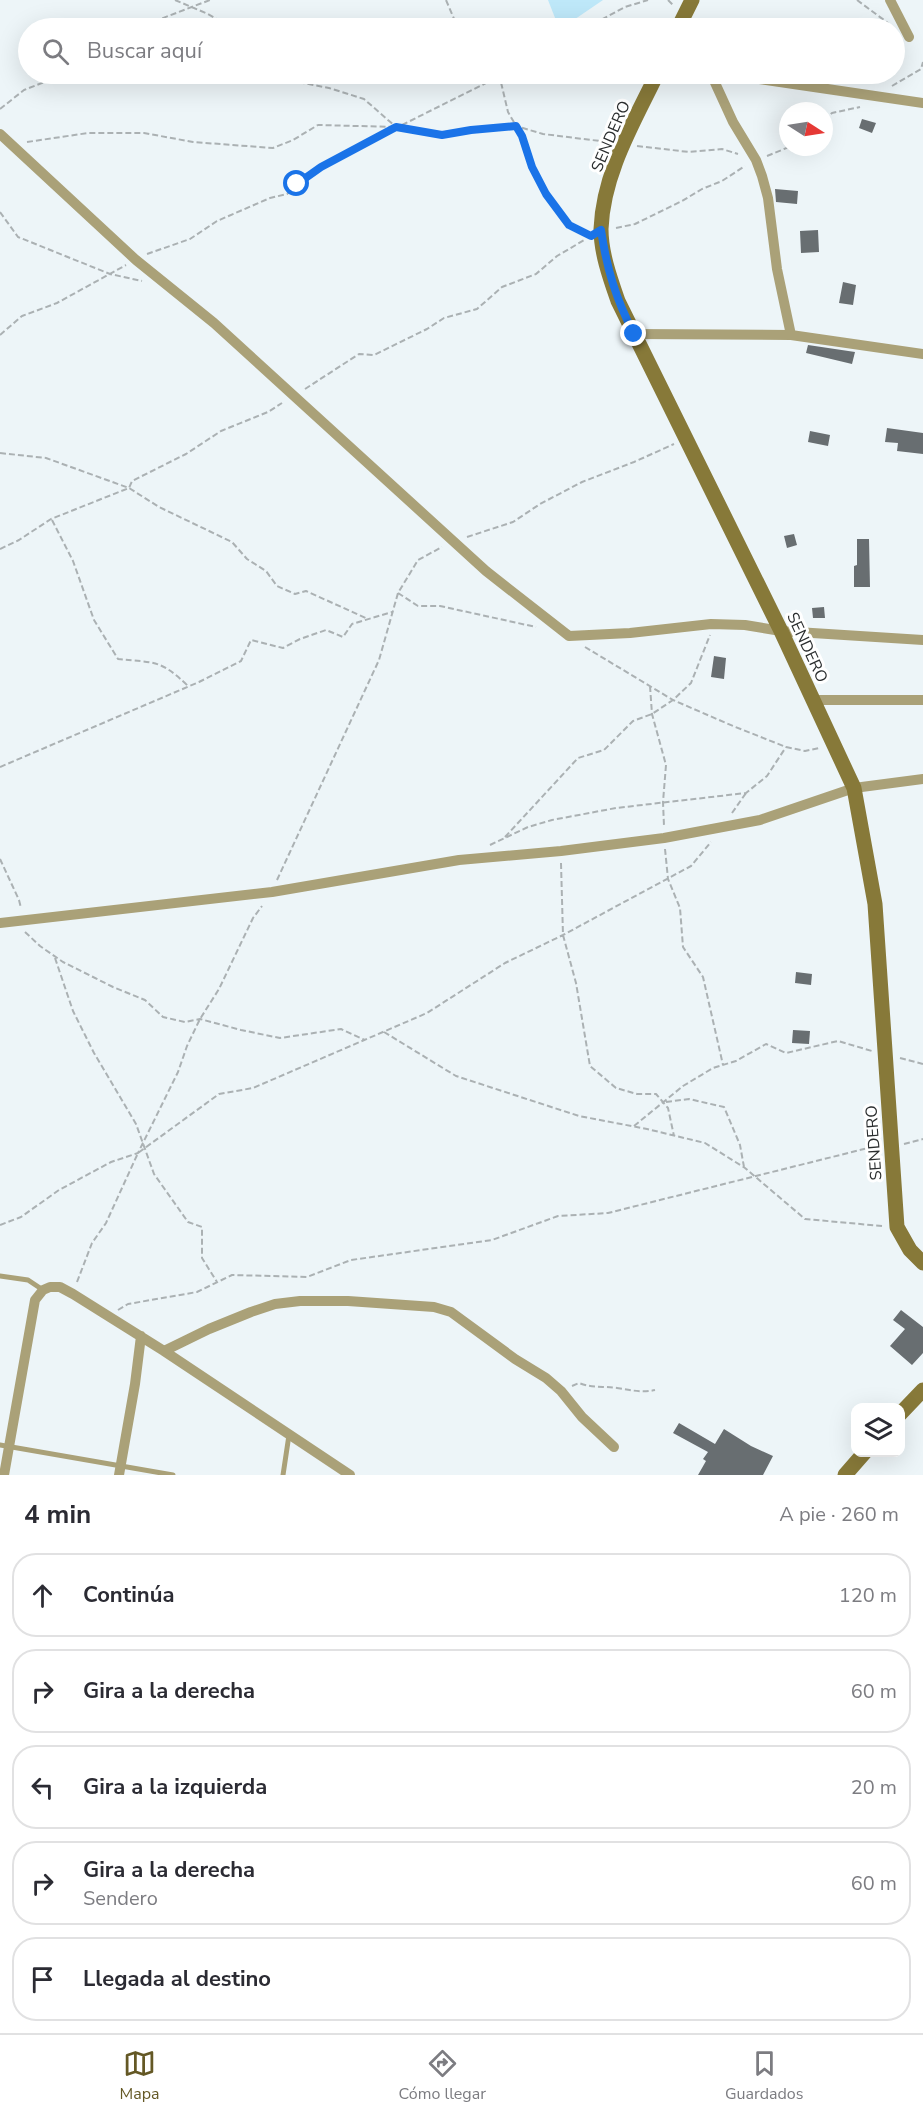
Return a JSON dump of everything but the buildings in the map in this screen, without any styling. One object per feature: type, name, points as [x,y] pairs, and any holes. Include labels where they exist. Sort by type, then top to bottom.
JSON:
[{"type":"main road","points":[[686,18],[692,0]]},
{"type":"main road","name":"SENDERO","points":[[652,84],[613,167],[608,187],[601,230],[609,276],[618,301],[781,631],[854,788],[875,904],[897,1227],[910,1250],[923,1263]]},
{"type":"main road","points":[[905,1409],[923,1390]]},
{"type":"main road","points":[[845,1475],[861,1457]]},
{"type":"street","points":[[890,0],[899,18]]},
{"type":"street","points":[[905,29],[909,37]]},
{"type":"street","points":[[716,84],[733,122],[756,160],[762,176],[768,198],[777,269],[792,335]]},
{"type":"street","points":[[793,84],[923,103]]},
{"type":"street","points":[[0,134],[136,260],[206,316],[486,571],[569,636],[630,633],[711,624],[923,640]]},
{"type":"street","points":[[634,334],[792,335],[923,354]]},
{"type":"street","points":[[813,700],[923,700]]},
{"type":"street","points":[[0,923],[272,892],[459,860],[561,851],[664,838],[760,820],[854,788],[923,779]]},
{"type":"street","points":[[4,1475],[4,1445],[35,1299],[43,1290],[50,1287],[60,1287],[141,1336],[289,1435],[336,1471],[350,1475]]},
{"type":"street","points":[[164,1351],[209,1329],[275,1304],[300,1301],[348,1301],[434,1307],[452,1312],[514,1359],[546,1377],[582,1417],[614,1447]]},
{"type":"street","points":[[120,1470],[141,1336]]},
{"type":"lane","points":[[0,1275],[28,1280],[43,1290]]},
{"type":"lane","points":[[283,1475],[289,1435]]},
{"type":"lane","points":[[4,1445],[120,1470],[173,1475]]},
{"type":"path","points":[[175,0],[213,18]]},
{"type":"path","points":[[163,18],[210,0]]},
{"type":"path","points":[[446,0],[454,18]]},
{"type":"path","points":[[605,18],[625,7],[648,0]]},
{"type":"path","points":[[857,0],[882,18]]},
{"type":"path","points":[[905,34],[909,37]]},
{"type":"path","points":[[0,110],[24,90],[39,84]]},
{"type":"path","points":[[312,84],[364,99],[396,127]]},
{"type":"path","points":[[0,335],[22,316],[57,303],[136,260],[190,239],[218,221],[270,198],[287,194],[321,167],[481,84]]},
{"type":"path","points":[[0,549],[19,540],[51,519],[129,488],[132,481],[186,454],[221,431],[268,412],[359,354],[374,355],[444,318],[477,309],[501,287],[536,274],[556,256],[591,236],[569,225],[546,194],[532,167],[522,136],[508,112],[501,84]]},
{"type":"path","points":[[12,145],[88,133],[133,133],[193,142],[273,148],[293,140],[318,125],[396,127],[442,135],[516,126],[543,134],[596,142],[624,143],[654,149],[689,152],[722,149],[756,160]]},
{"type":"path","points":[[601,230],[635,224],[722,181]]},
{"type":"path","points":[[0,212],[18,237],[110,274],[142,282]]},
{"type":"path","points":[[73,1294],[92,1243],[106,1223],[178,1072],[200,1019],[219,989],[253,918],[272,892],[379,660],[398,593],[418,560],[454,541],[513,522],[540,504],[582,482],[685,439]]},
{"type":"path","points":[[0,453],[46,458],[129,488],[159,507],[232,542],[247,559],[266,571],[277,586],[295,594],[306,591],[368,619]]},
{"type":"path","points":[[51,519],[74,561],[94,620],[118,659],[159,663],[172,671],[188,686]]},
{"type":"path","points":[[398,593],[418,606],[440,606],[535,626]]},
{"type":"path","points":[[0,767],[241,661],[251,640],[283,648],[326,630],[343,637],[352,624],[392,612]]},
{"type":"path","points":[[503,839],[578,758],[604,750],[633,722],[652,714],[673,700],[691,683],[710,637],[711,624]]},
{"type":"path","points":[[569,636],[673,700],[786,747],[805,751],[833,744]]},
{"type":"path","points":[[650,686],[652,714],[666,765],[663,802],[668,879],[680,908],[684,947],[703,977],[723,1065]]},
{"type":"path","points":[[0,1224],[21,1217],[69,1184],[111,1162],[138,1153],[219,1094],[253,1088],[427,1013],[506,963],[563,936],[691,866],[724,827],[746,793],[767,776],[786,747]]},
{"type":"path","points":[[485,847],[528,827],[552,820],[663,802],[746,793]]},
{"type":"path","points":[[561,851],[563,936],[576,983],[591,1066],[616,1088],[638,1094],[656,1094],[668,1108],[674,1136]]},
{"type":"path","points":[[0,859],[20,900],[24,931],[54,957],[113,987],[145,1000],[163,1017],[185,1022],[200,1019],[280,1038],[342,1029],[364,1040]]},
{"type":"path","points":[[54,957],[73,1011],[94,1053],[136,1124],[154,1174],[188,1222],[202,1227],[202,1258],[217,1282]]},
{"type":"path","points":[[384,1032],[456,1076],[579,1116],[705,1143],[745,1168],[805,1219],[897,1227]]},
{"type":"path","points":[[634,1126],[682,1086],[766,1044],[786,1053],[838,1041],[923,1064]]},
{"type":"path","points":[[663,1102],[689,1099],[724,1107],[740,1145],[745,1168]]},
{"type":"path","points":[[108,1316],[128,1304],[197,1292],[232,1275],[307,1277],[351,1260],[492,1240],[558,1216],[608,1213],[864,1149]]},
{"type":"path","points":[[561,1391],[579,1383],[589,1387],[615,1387],[630,1391],[655,1390]]},
{"type":"shaded area","points":[[548,0],[603,0],[577,18],[555,18]]},
{"type":"route","points":[[297,184],[321,167],[396,127],[442,135],[516,126],[522,136],[532,167],[546,194],[569,225],[591,236],[601,230],[609,276],[634,334]]}]
